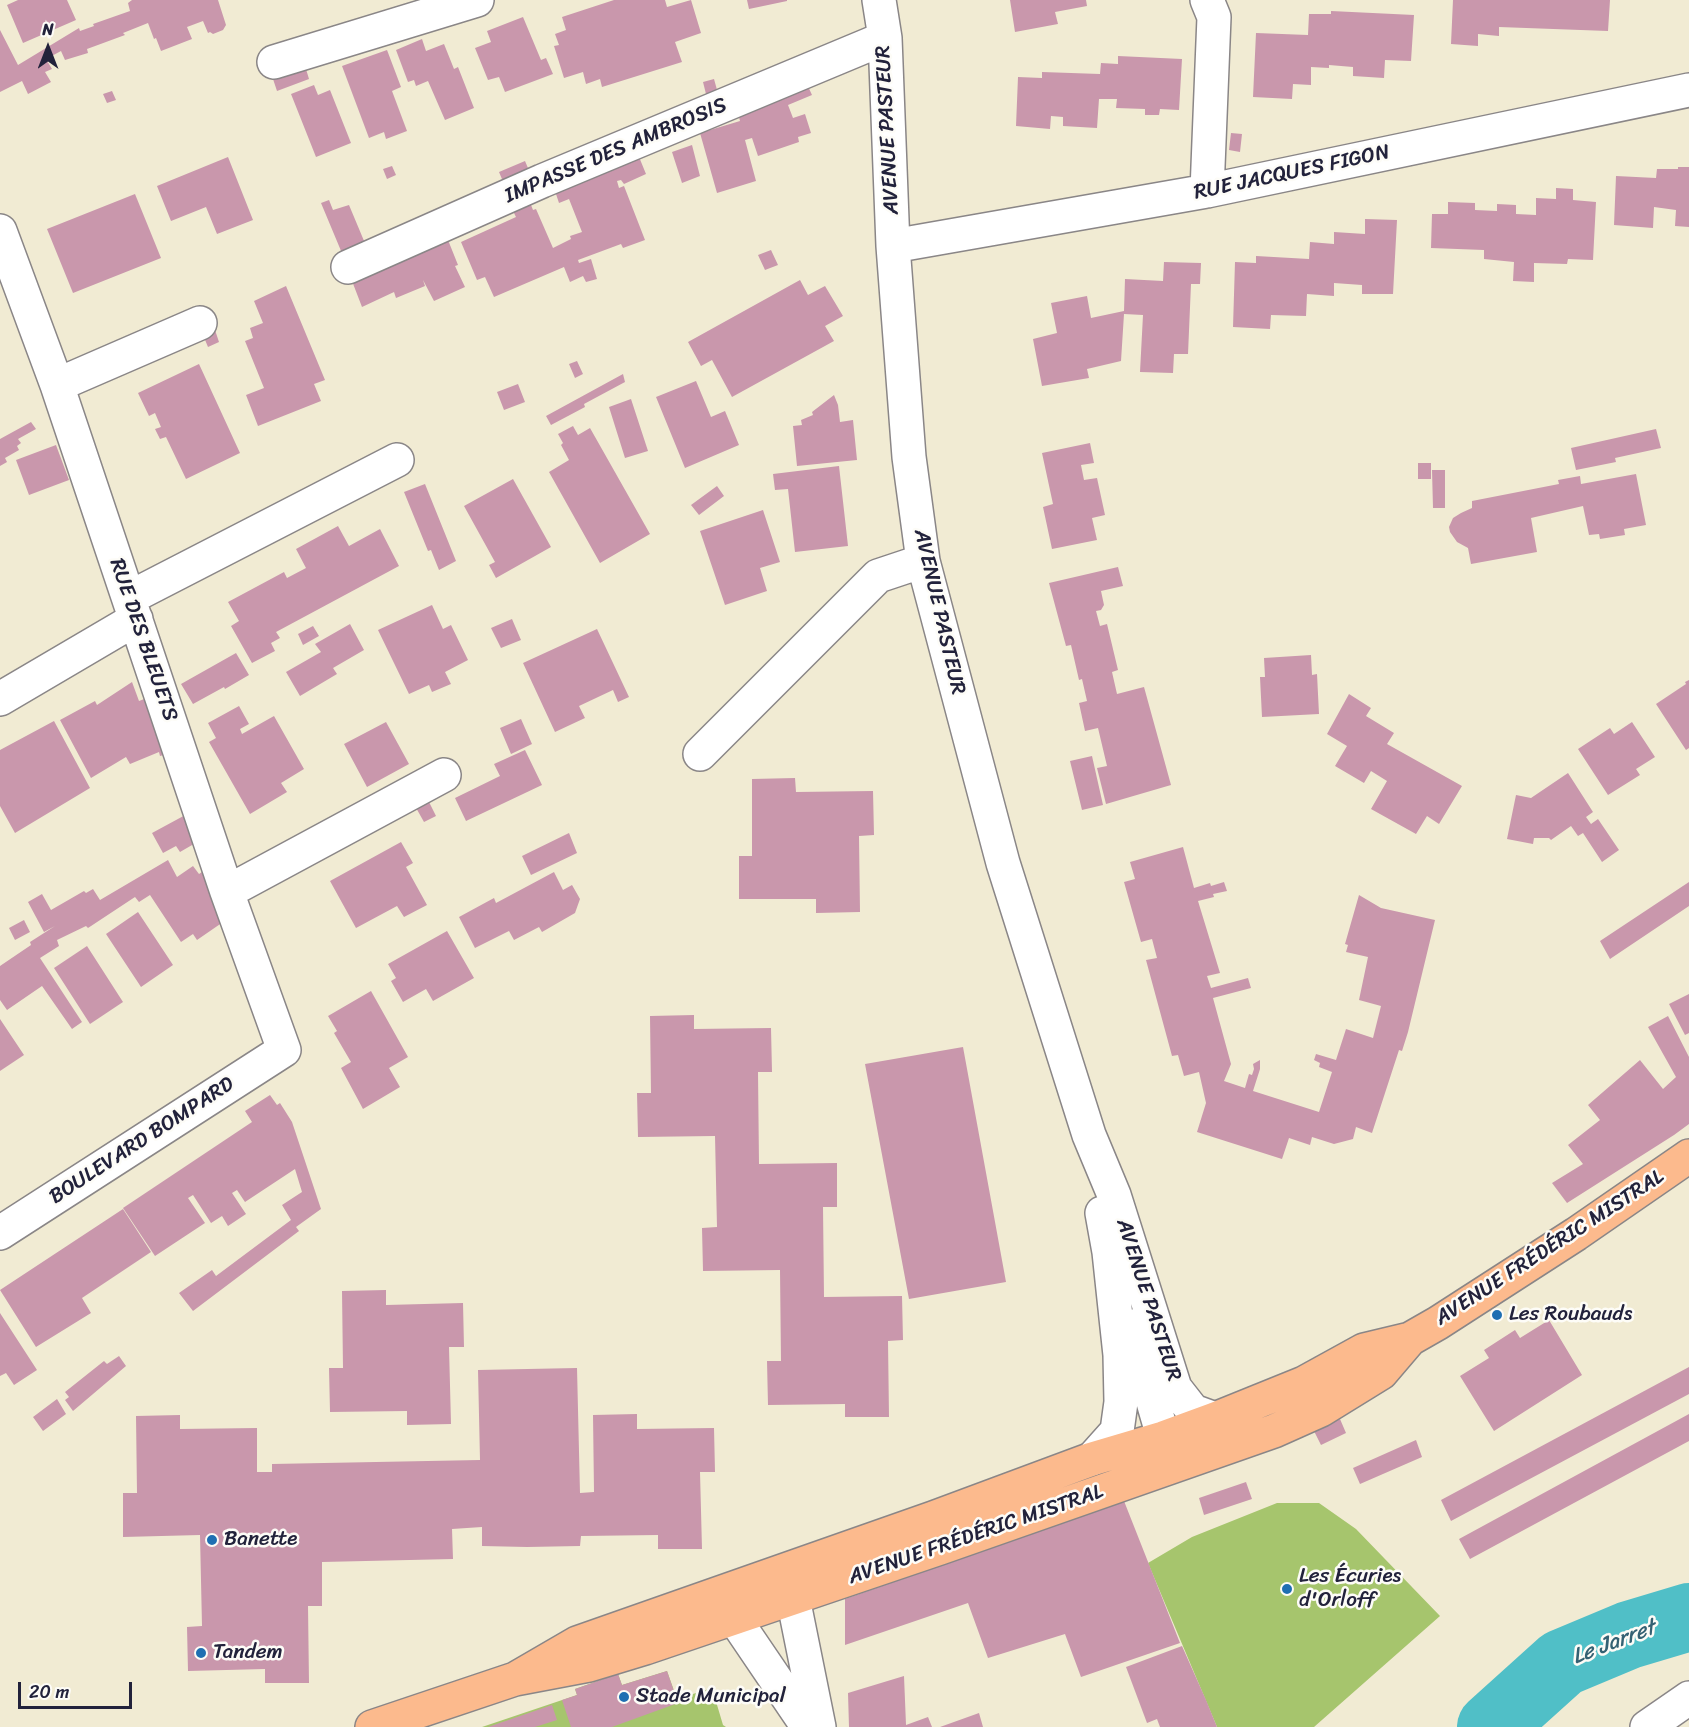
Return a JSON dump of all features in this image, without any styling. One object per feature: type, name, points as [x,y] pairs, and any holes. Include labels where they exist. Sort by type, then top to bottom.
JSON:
[{"type":"main road","name":"AVENUE FRÉDÉRIC MISTRAL","points":[[372,1727],[515,1679],[589,1665],[726,1606],[1167,1453],[1215,1419],[1304,1383],[1364,1350],[1410,1339],[1576,1234],[1689,1156]]},
{"type":"main road","name":"AVENUE FRÉDÉRIC MISTRAL","points":[[789,1584],[933,1518],[1092,1459],[1225,1449],[1274,1431],[1321,1410],[1382,1373],[1410,1339]]},
{"type":"street","points":[[274,62],[477,0]]},
{"type":"street","name":"AVENUE PASTEUR","points":[[879,0],[885,38],[893,246],[909,457],[923,561],[1003,864],[1089,1135],[1114,1195],[1175,1388],[1193,1411],[1215,1419]]},
{"type":"street","points":[[1207,0],[1214,17],[1207,191]]},
{"type":"street","name":"IMPASSE DES AMBROSIS","points":[[348,267],[543,181],[885,38]]},
{"type":"street","name":"RUE JACQUES FIGON","points":[[893,246],[1207,191],[1689,90]]},
{"type":"street","name":"RUE DES BLEUETS","points":[[0,231],[57,385],[227,892],[284,1050]]},
{"type":"street","points":[[57,385],[200,323]]},
{"type":"street","points":[[0,699],[133,609],[397,460]]},
{"type":"street","points":[[699,754],[878,576],[923,561]]},
{"type":"street","points":[[227,892],[444,775]]},
{"type":"street","name":"BOULEVARD BOMPARD","points":[[0,1233],[284,1050]]},
{"type":"street","name":"AVENUE PASTEUR","points":[[1089,1135],[1109,1252],[1120,1355],[1121,1402],[1117,1431],[1092,1459]]},
{"type":"street","name":"AVENUE PASTEUR","points":[[1109,1252],[1167,1453]]},
{"type":"street","points":[[1215,1419],[1225,1449]]},
{"type":"street","points":[[789,1584],[819,1727]]},
{"type":"street","points":[[726,1606],[808,1727]]},
{"type":"street","points":[[1647,1727],[1689,1698]]},
{"type":"green space","name":"Les Écuries d'Orloff","points":[[1277,1503],[1319,1503],[1356,1529],[1440,1616],[1314,1727],[1217,1727],[1148,1563],[1192,1537]]},
{"type":"green space","name":"Stade Municipal","points":[[667,1671],[677,1699],[712,1688],[723,1725],[726,1727],[482,1727],[577,1695],[575,1689],[618,1674],[622,1685]]},
{"type":"building","points":[[18,0],[67,0],[76,20],[23,43],[7,5]]},
{"type":"building","points":[[132,0],[218,0],[226,25],[223,30],[213,34],[208,33],[203,21],[187,27],[192,39],[161,51],[148,23],[123,33],[125,35],[87,49],[88,53],[65,60],[61,51],[46,59],[52,69],[45,72],[51,82],[28,94],[22,81],[0,92],[0,30],[18,65],[79,28],[80,31],[130,11],[128,3]]},
{"type":"building","points":[[614,0],[665,0],[667,7],[691,0],[701,33],[675,42],[682,62],[602,87],[600,79],[586,84],[583,72],[564,78],[554,46],[559,45],[555,34],[566,30],[562,17]]},
{"type":"building","points":[[747,0],[787,0],[787,1],[749,9]]},
{"type":"building","points":[[1010,0],[1086,0],[1087,6],[1055,12],[1058,24],[1015,32]]},
{"type":"building","points":[[1453,0],[1610,0],[1608,31],[1499,27],[1499,36],[1478,34],[1478,46],[1451,44]]},
{"type":"building","points":[[1331,11],[1414,15],[1411,61],[1385,60],[1384,78],[1353,76],[1353,67],[1329,65],[1329,68],[1311,67],[1311,85],[1293,84],[1292,99],[1253,97],[1256,33],[1308,35],[1309,14],[1331,14]]},
{"type":"building","points":[[523,17],[541,60],[546,58],[553,74],[505,92],[499,77],[488,80],[475,48],[491,42],[487,31]]},
{"type":"building","points":[[422,39],[426,51],[444,44],[454,69],[458,67],[474,108],[445,120],[428,81],[416,86],[414,80],[408,82],[396,50]]},
{"type":"building","points":[[387,50],[401,87],[392,91],[407,131],[386,139],[384,132],[369,138],[342,66]]},
{"type":"building","points":[[1118,56],[1182,59],[1179,110],[1160,109],[1159,115],[1145,115],[1145,109],[1116,108],[1117,99],[1099,99],[1097,128],[1063,126],[1063,117],[1051,116],[1050,129],[1016,126],[1018,77],[1042,78],[1042,72],[1100,74],[1101,63],[1118,64]]},
{"type":"building","points":[[306,69],[309,79],[277,91],[273,79]]},
{"type":"building","points":[[714,79],[719,97],[707,98],[703,82]]},
{"type":"building","points":[[806,82],[812,95],[788,105],[793,118],[805,114],[811,133],[798,137],[799,142],[758,156],[752,138],[745,140],[756,181],[717,193],[700,133],[740,121],[737,110]]},
{"type":"building","points":[[314,85],[318,95],[330,90],[351,143],[316,157],[291,94]]},
{"type":"building","points":[[112,91],[116,100],[107,103],[103,94]]},
{"type":"building","points":[[1231,133],[1242,134],[1240,152],[1229,150]]},
{"type":"building","points":[[692,145],[700,176],[682,183],[672,152]]},
{"type":"building","points":[[637,152],[646,174],[624,184],[621,180],[617,181],[619,188],[624,186],[645,240],[623,248],[621,244],[578,260],[579,263],[591,259],[597,279],[586,282],[583,276],[570,282],[564,267],[494,297],[485,277],[477,280],[461,242],[516,217],[511,207],[529,200],[533,210],[536,209],[553,248],[571,239],[570,236],[582,232],[569,199],[559,203],[554,188]]},
{"type":"building","points":[[228,157],[253,220],[217,234],[206,207],[171,221],[157,186]]},
{"type":"building","points":[[525,161],[533,180],[507,191],[499,172]]},
{"type":"building","points":[[392,166],[396,175],[387,179],[383,169]]},
{"type":"building","points":[[1678,167],[1689,167],[1689,227],[1675,226],[1676,210],[1654,207],[1653,228],[1614,225],[1616,176],[1656,178],[1657,169],[1678,169]]},
{"type":"building","points":[[1556,188],[1573,189],[1573,200],[1596,202],[1593,260],[1568,259],[1567,264],[1534,263],[1534,282],[1513,281],[1514,262],[1484,259],[1484,250],[1431,248],[1432,214],[1448,214],[1448,202],[1475,203],[1475,210],[1497,211],[1497,204],[1516,205],[1516,214],[1536,215],[1536,198],[1556,199]]},
{"type":"building","points":[[135,194],[161,258],[73,293],[47,229]]},
{"type":"building","points":[[329,200],[333,210],[349,205],[367,248],[344,258],[321,203]]},
{"type":"building","points":[[1365,219],[1397,220],[1393,294],[1362,294],[1362,285],[1334,283],[1334,296],[1307,294],[1306,316],[1271,315],[1270,329],[1233,327],[1235,262],[1256,263],[1256,256],[1309,259],[1310,242],[1334,244],[1334,232],[1365,234]]},
{"type":"building","points":[[448,240],[458,265],[455,266],[465,287],[434,301],[423,280],[425,286],[396,298],[394,292],[362,307],[352,281]]},
{"type":"building","points":[[771,250],[778,265],[765,270],[758,255]]},
{"type":"building","points":[[1164,262],[1201,263],[1200,284],[1191,284],[1188,354],[1174,354],[1173,373],[1140,372],[1143,315],[1124,314],[1121,361],[1087,369],[1089,378],[1042,386],[1033,339],[1057,333],[1051,303],[1087,296],[1091,318],[1124,311],[1125,279],[1163,281]]},
{"type":"building","points":[[800,280],[808,295],[825,286],[843,316],[825,326],[834,341],[732,397],[712,360],[701,366],[688,342]]},
{"type":"building","points":[[286,286],[325,380],[314,384],[321,401],[258,426],[246,395],[264,388],[245,341],[253,338],[250,328],[263,323],[254,301]]},
{"type":"building","points":[[215,330],[219,342],[208,347],[203,335]]},
{"type":"building","points":[[577,361],[583,374],[575,378],[569,364]]},
{"type":"building","points":[[199,364],[240,453],[186,479],[166,437],[160,439],[155,429],[161,427],[155,413],[149,416],[138,393]]},
{"type":"building","points":[[623,374],[625,382],[551,425],[546,416]]},
{"type":"building","points":[[696,381],[711,417],[725,411],[739,445],[685,468],[656,397]]},
{"type":"building","points":[[518,384],[525,402],[504,410],[497,392]]},
{"type":"building","points":[[834,395],[840,422],[853,420],[857,460],[797,466],[793,426],[802,425],[801,420],[813,415],[812,412]]},
{"type":"building","points":[[631,399],[648,451],[625,458],[609,407]]},
{"type":"building","points":[[31,422],[36,429],[18,439],[21,443],[17,446],[19,450],[5,458],[7,462],[0,466],[0,439]]},
{"type":"building","points":[[573,426],[578,435],[590,428],[650,534],[600,563],[549,472],[569,460],[558,434]]},
{"type":"building","points":[[1656,429],[1661,448],[1615,458],[1616,462],[1576,470],[1571,448]]},
{"type":"building","points":[[1090,443],[1094,463],[1081,465],[1084,480],[1097,478],[1105,515],[1092,518],[1097,540],[1052,549],[1043,507],[1053,504],[1042,453]]},
{"type":"building","points":[[56,445],[69,480],[29,495],[16,460]]},
{"type":"building","points":[[1418,463],[1431,463],[1431,479],[1418,479]]},
{"type":"building","points":[[839,466],[848,546],[795,552],[788,489],[775,490],[773,474]]},
{"type":"building","points":[[1432,470],[1445,470],[1445,508],[1433,508]]},
{"type":"building","points":[[1636,474],[1646,525],[1624,529],[1625,535],[1600,539],[1599,534],[1589,535],[1583,506],[1531,518],[1537,552],[1471,564],[1468,548],[1457,542],[1450,532],[1449,527],[1453,518],[1472,508],[1472,501],[1559,484],[1558,480],[1580,476],[1581,484]]},
{"type":"building","points":[[513,479],[551,547],[496,578],[489,565],[495,562],[464,506]]},
{"type":"building","points":[[425,484],[456,561],[439,570],[431,550],[428,551],[404,492]]},
{"type":"building","points":[[717,486],[724,496],[699,515],[691,505]]},
{"type":"building","points":[[763,510],[780,562],[760,568],[767,591],[725,605],[700,531]]},
{"type":"building","points":[[338,526],[349,546],[380,529],[399,566],[276,632],[280,638],[271,643],[275,651],[252,663],[231,626],[239,621],[228,602],[284,572],[287,578],[306,568],[296,549]]},
{"type":"building","points":[[1118,567],[1123,586],[1101,591],[1104,605],[1101,610],[1096,611],[1100,626],[1107,624],[1118,670],[1112,672],[1117,694],[1144,687],[1171,785],[1106,804],[1097,768],[1107,766],[1098,728],[1085,731],[1079,703],[1087,701],[1082,679],[1079,680],[1071,645],[1066,646],[1049,583]]},
{"type":"building","points":[[432,605],[443,629],[451,625],[468,660],[445,672],[451,684],[432,692],[429,685],[409,694],[378,630]]},
{"type":"building","points":[[512,619],[521,640],[501,648],[491,628]]},
{"type":"building","points":[[350,624],[364,650],[333,668],[337,674],[300,696],[286,672],[321,652],[315,644]]},
{"type":"building","points":[[313,626],[319,636],[303,645],[298,634]]},
{"type":"building","points":[[597,629],[629,697],[618,702],[613,690],[579,706],[585,718],[555,732],[523,663]]},
{"type":"building","points":[[236,653],[249,675],[193,704],[181,684]]},
{"type":"building","points":[[1311,655],[1312,675],[1317,674],[1319,714],[1262,717],[1260,677],[1265,677],[1264,658]]},
{"type":"building","points":[[1689,680],[1689,748],[1686,750],[1656,704]]},
{"type":"building","points":[[132,682],[139,701],[147,698],[167,754],[160,756],[159,752],[130,764],[126,757],[91,778],[60,720],[95,701],[97,705]]},
{"type":"building","points":[[1349,694],[1371,708],[1366,716],[1394,733],[1387,744],[1462,786],[1439,824],[1427,816],[1416,834],[1371,809],[1387,781],[1371,771],[1364,783],[1335,766],[1347,746],[1327,734]]},
{"type":"building","points":[[239,706],[249,724],[240,729],[242,734],[274,716],[304,769],[281,783],[287,792],[250,814],[209,742],[216,738],[208,723]]},
{"type":"building","points":[[521,719],[532,744],[511,754],[500,728]]},
{"type":"building","points":[[54,721],[90,788],[15,833],[0,806],[0,750]]},
{"type":"building","points":[[386,722],[409,764],[367,787],[344,744]]},
{"type":"building","points":[[1632,722],[1655,757],[1636,769],[1640,775],[1608,795],[1578,749],[1610,728],[1614,734]]},
{"type":"building","points":[[525,750],[542,785],[466,821],[455,798],[500,776],[494,764]]},
{"type":"building","points":[[1092,756],[1103,805],[1082,810],[1070,761]]},
{"type":"building","points":[[1568,773],[1593,812],[1586,817],[1591,824],[1598,819],[1619,850],[1602,862],[1583,833],[1578,836],[1571,826],[1551,840],[1534,838],[1533,844],[1507,839],[1516,795],[1531,798]]},
{"type":"building","points":[[795,778],[796,792],[873,791],[874,835],[859,836],[860,912],[816,913],[816,899],[739,899],[739,856],[752,856],[752,779]]},
{"type":"building","points":[[428,800],[436,816],[424,822],[415,806]]},
{"type":"building","points":[[189,813],[199,841],[180,852],[176,846],[163,853],[152,833]]},
{"type":"building","points":[[569,833],[577,853],[531,875],[522,856]]},
{"type":"building","points":[[401,842],[413,863],[406,867],[427,905],[404,917],[397,906],[356,928],[330,881]]},
{"type":"building","points":[[1183,847],[1194,888],[1224,882],[1227,891],[1198,901],[1220,973],[1207,976],[1211,988],[1248,978],[1251,988],[1213,998],[1231,1064],[1224,1081],[1245,1088],[1249,1074],[1252,1075],[1254,1069],[1253,1064],[1260,1060],[1260,1069],[1253,1091],[1319,1112],[1332,1072],[1319,1067],[1320,1063],[1314,1060],[1316,1054],[1336,1060],[1346,1029],[1373,1038],[1381,1006],[1359,1000],[1368,957],[1346,952],[1348,945],[1345,944],[1359,895],[1381,908],[1435,920],[1408,1032],[1402,1051],[1399,1050],[1372,1133],[1356,1127],[1353,1139],[1334,1144],[1312,1137],[1310,1145],[1289,1138],[1282,1159],[1197,1132],[1206,1103],[1199,1072],[1184,1076],[1178,1055],[1172,1056],[1146,960],[1157,958],[1152,939],[1141,942],[1124,882],[1135,879],[1130,862]]},
{"type":"building","points":[[168,860],[177,877],[193,866],[199,874],[208,868],[226,920],[197,940],[193,934],[181,942],[150,895],[139,902],[135,897],[88,928],[86,926],[57,940],[59,946],[40,958],[82,1022],[72,1029],[42,986],[7,1010],[0,1000],[0,966],[55,926],[44,932],[28,902],[42,894],[51,910],[84,891],[86,893],[93,889],[100,900]]},
{"type":"building","points":[[554,872],[563,890],[572,885],[580,899],[575,913],[542,932],[539,927],[514,940],[509,931],[475,948],[459,917],[494,898],[496,903]]},
{"type":"building","points":[[1689,882],[1689,906],[1610,959],[1600,941]]},
{"type":"building","points":[[138,912],[173,965],[141,987],[106,934]]},
{"type":"building","points":[[24,920],[30,932],[15,940],[9,928]]},
{"type":"building","points":[[447,931],[474,978],[433,1001],[426,989],[403,1002],[391,981],[396,978],[388,964]]},
{"type":"building","points":[[87,946],[123,1002],[90,1024],[54,968]]},
{"type":"building","points":[[371,991],[408,1057],[389,1068],[400,1087],[363,1109],[341,1068],[351,1062],[334,1033],[337,1031],[328,1016]]},
{"type":"building","points":[[1689,994],[1689,1033],[1685,1035],[1669,1004]]},
{"type":"building","points":[[694,1015],[694,1029],[771,1028],[772,1072],[758,1072],[759,1164],[837,1163],[837,1207],[823,1207],[824,1297],[902,1296],[903,1340],[888,1341],[889,1417],[845,1417],[845,1404],[768,1405],[767,1361],[781,1361],[780,1270],[703,1271],[702,1228],[717,1227],[715,1136],[638,1137],[637,1093],[651,1093],[650,1016]]},
{"type":"building","points":[[1668,1016],[1689,1057],[1689,1124],[1567,1203],[1552,1183],[1583,1164],[1568,1145],[1600,1120],[1588,1105],[1640,1060],[1663,1089],[1676,1077],[1648,1027]]},
{"type":"building","points":[[0,1019],[24,1055],[0,1071]]},
{"type":"building","points":[[963,1047],[1006,1282],[909,1299],[865,1064]]},
{"type":"building","points":[[270,1095],[277,1105],[280,1103],[292,1122],[321,1209],[296,1227],[299,1231],[193,1311],[179,1293],[212,1270],[216,1276],[291,1220],[282,1205],[302,1192],[295,1169],[245,1202],[237,1190],[232,1193],[246,1214],[228,1226],[222,1216],[211,1223],[193,1195],[188,1198],[205,1223],[155,1256],[123,1208],[252,1122],[245,1111]]},
{"type":"building","points":[[123,1209],[151,1252],[82,1298],[91,1313],[36,1347],[0,1290]]},
{"type":"building","points":[[386,1290],[386,1305],[463,1303],[464,1347],[449,1347],[451,1424],[407,1425],[407,1411],[330,1412],[329,1368],[343,1368],[342,1291]]},
{"type":"building","points":[[0,1313],[37,1370],[14,1385],[6,1373],[0,1376]]},
{"type":"building","points":[[1549,1320],[1582,1375],[1494,1431],[1460,1376],[1489,1358],[1484,1350],[1515,1330],[1520,1338]]},
{"type":"building","points":[[119,1356],[126,1366],[73,1411],[65,1400],[69,1397],[65,1392],[104,1361],[107,1364]]},
{"type":"building","points":[[1689,1367],[1689,1394],[1451,1521],[1441,1500]]},
{"type":"building","points":[[577,1368],[580,1493],[594,1492],[593,1415],[637,1414],[637,1429],[714,1428],[715,1472],[700,1472],[702,1549],[658,1549],[658,1535],[581,1536],[580,1546],[482,1546],[482,1527],[452,1529],[453,1559],[322,1562],[322,1606],[308,1606],[309,1683],[265,1683],[265,1669],[188,1671],[187,1627],[202,1626],[200,1535],[123,1537],[123,1493],[137,1493],[136,1416],[180,1415],[180,1429],[257,1428],[257,1472],[272,1472],[272,1464],[480,1460],[478,1370]]},
{"type":"building","points":[[57,1399],[66,1414],[43,1431],[33,1417]]},
{"type":"building","points":[[1689,1414],[1689,1441],[1470,1559],[1459,1539]]},
{"type":"building","points":[[1340,1419],[1346,1433],[1321,1445],[1314,1431]]},
{"type":"building","points":[[1416,1440],[1422,1457],[1360,1484],[1353,1468]]},
{"type":"building","points":[[1246,1482],[1252,1499],[1204,1515],[1199,1498]]},
{"type":"building","points":[[1124,1501],[1180,1643],[1081,1677],[1065,1634],[988,1658],[968,1603],[845,1645],[845,1599]]},
{"type":"building","points":[[1182,1646],[1217,1727],[1160,1727],[1157,1719],[1147,1723],[1126,1667]]},
{"type":"building","points":[[667,1671],[678,1703],[612,1727],[571,1727],[562,1700],[577,1695],[575,1689],[618,1674],[622,1685]]},
{"type":"building","points":[[904,1676],[906,1725],[928,1717],[932,1727],[849,1727],[848,1693]]},
{"type":"building","points":[[552,1705],[557,1720],[535,1727],[488,1727]]},
{"type":"building","points":[[979,1713],[983,1727],[940,1727]]},
{"type":"waterway","name":"Le Jarret","points":[[1491,1727],[1562,1663],[1629,1635],[1689,1617]]},
{"type":"place","name":"Les Roubauds","points":[[1497,1315]]},
{"type":"place","name":"Banette","points":[[212,1540]]},
{"type":"place","name":"Les Écuries d'Orloff","points":[[1287,1589]]},
{"type":"place","name":"Tandem","points":[[201,1653]]},
{"type":"place","name":"Stade Municipal","points":[[624,1697]]}]
